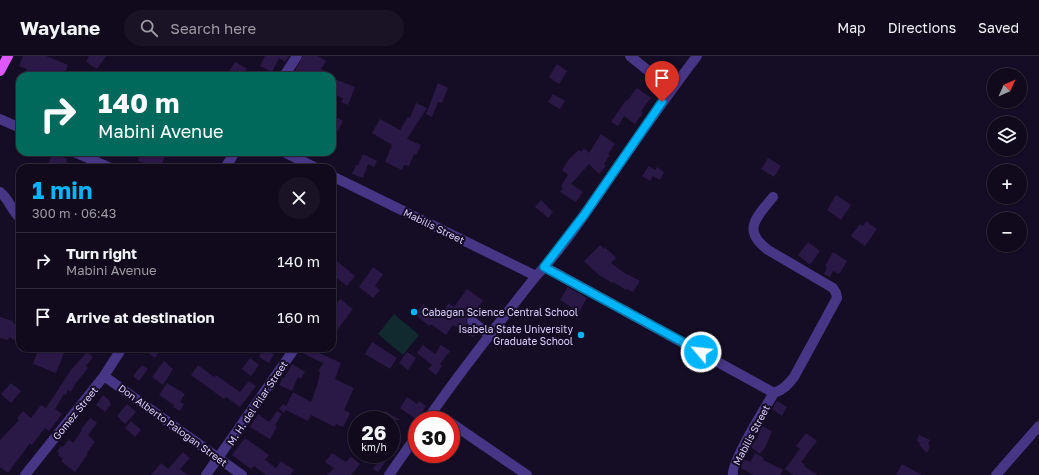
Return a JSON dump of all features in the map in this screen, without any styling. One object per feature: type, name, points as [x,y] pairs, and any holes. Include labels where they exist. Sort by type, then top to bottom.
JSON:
[{"type":"main road","points":[[0,71],[8,56]]},
{"type":"street","points":[[287,72],[297,56]]},
{"type":"street","points":[[630,56],[671,89]]},
{"type":"street","points":[[433,411],[489,335],[584,215],[671,89],[697,56]]},
{"type":"street","points":[[0,119],[16,126]]},
{"type":"street","points":[[83,156],[102,164]]},
{"type":"street","points":[[292,156],[308,164]]},
{"type":"street","name":"Mabilis Street","points":[[336,178],[536,276]]},
{"type":"street","points":[[0,192],[8,199],[16,213]]},
{"type":"street","points":[[773,197],[758,216],[753,228],[758,243],[833,288],[837,298],[794,377],[781,391],[774,393]]},
{"type":"street","name":"Mabilis Street","points":[[544,267],[774,393],[742,448],[732,471],[733,475]]},
{"type":"street","points":[[472,321],[489,335]]},
{"type":"street","name":"Gomez Street","points":[[25,475],[104,376],[119,352]]},
{"type":"street","name":"M. H. del Pilar Street","points":[[206,475],[293,352]]},
{"type":"street","name":"Don Alberto Palogan Street","points":[[104,376],[242,475]]},
{"type":"street","points":[[996,475],[1039,426]]},
{"type":"street","points":[[460,429],[527,475]]},
{"type":"street","points":[[389,475],[408,448]]},
{"type":"green space","points":[[394,314],[419,335],[403,355],[378,334]]},
{"type":"building","points":[[23,56],[46,56],[68,65],[65,72],[25,72],[27,69],[19,66]]},
{"type":"building","points":[[89,56],[106,56],[97,69],[86,62]]},
{"type":"building","points":[[265,56],[289,56],[285,62],[279,58],[272,72],[260,66]]},
{"type":"building","points":[[303,56],[318,56],[326,61],[321,69],[327,72],[294,72]]},
{"type":"building","points":[[235,62],[247,69],[245,72],[229,72]]},
{"type":"building","points":[[557,64],[567,71],[559,84],[549,77]]},
{"type":"building","points":[[336,80],[355,87],[348,105],[341,102],[343,98],[336,95]]},
{"type":"building","points":[[438,83],[448,88],[442,103],[438,102],[432,117],[426,114]]},
{"type":"building","points":[[637,88],[651,98],[641,111],[643,113],[635,124],[624,116],[618,126],[611,122],[626,100],[627,101]]},
{"type":"building","points":[[553,94],[565,101],[560,109],[548,102]]},
{"type":"building","points":[[416,103],[427,108],[407,139],[421,145],[416,155],[414,154],[409,166],[404,165],[402,170],[385,162],[392,145],[372,133],[380,119],[400,130],[408,117],[410,118]]},
{"type":"building","points":[[336,117],[343,121],[336,134]]},
{"type":"building","points":[[601,134],[615,144],[608,154],[610,155],[604,164],[606,166],[599,174],[589,164],[571,184],[583,192],[576,202],[560,192],[563,188],[561,186],[568,175],[562,170],[569,159],[579,150],[581,152],[584,148],[589,153]]},
{"type":"building","points":[[363,154],[377,161],[374,167],[368,164],[363,178],[352,174]]},
{"type":"building","points":[[52,156],[60,156],[67,159],[66,162],[70,164],[48,164]]},
{"type":"building","points":[[136,156],[165,156],[162,164],[146,164],[138,161],[139,157]]},
{"type":"building","points":[[768,158],[781,166],[774,177],[761,169]]},
{"type":"building","points":[[649,166],[655,170],[657,167],[664,172],[660,180],[653,176],[650,181],[642,176]]},
{"type":"building","points":[[836,195],[851,205],[841,220],[827,210]]},
{"type":"building","points":[[541,200],[553,212],[548,218],[535,207]]},
{"type":"building","points":[[866,221],[877,229],[865,246],[851,236],[860,224],[863,226]]},
{"type":"building","points":[[808,242],[820,251],[810,265],[798,255]]},
{"type":"building","points":[[600,245],[604,249],[605,247],[616,258],[611,263],[627,275],[640,281],[633,292],[627,289],[626,290],[613,282],[612,283],[599,275],[584,261]]},
{"type":"building","points":[[833,252],[847,261],[839,274],[833,271],[830,277],[824,274],[827,267],[825,266]]},
{"type":"building","points":[[336,260],[355,276],[347,286],[336,277]]},
{"type":"building","points":[[373,267],[383,274],[375,286],[380,290],[373,298],[359,287]]},
{"type":"building","points":[[568,287],[587,298],[579,312],[560,300]]},
{"type":"building","points":[[467,289],[483,300],[473,315],[469,315],[466,320],[468,326],[476,333],[473,337],[458,326],[453,325],[446,335],[431,324],[429,326],[415,314],[423,304],[439,318],[449,303],[454,307]]},
{"type":"building","points":[[340,299],[353,309],[336,332],[336,304]]},
{"type":"building","points":[[0,317],[13,321],[13,323],[16,325],[16,341],[9,337],[8,340],[0,338]]},
{"type":"building","points":[[372,342],[397,358],[390,369],[365,354]]},
{"type":"building","points":[[423,345],[435,354],[441,345],[450,351],[440,364],[442,366],[436,375],[428,369],[432,365],[417,353]]},
{"type":"building","points":[[38,352],[64,352],[56,373],[33,364]]},
{"type":"building","points":[[87,352],[93,357],[86,366],[88,368],[75,384],[71,392],[68,390],[66,395],[64,394],[55,409],[62,414],[49,431],[45,428],[32,445],[30,443],[8,473],[0,467],[0,440],[19,420],[17,418],[23,411],[31,418],[41,405],[46,408],[71,370]]},
{"type":"building","points":[[147,352],[159,352],[155,358]]},
{"type":"building","points":[[262,352],[270,352],[274,354],[269,363],[259,357]]},
{"type":"building","points":[[300,352],[319,352],[341,363],[335,379],[354,388],[344,410],[348,412],[348,417],[343,427],[336,424],[335,427],[311,415],[308,421],[286,410],[284,413],[279,409],[283,404],[286,406],[293,392],[311,402],[317,386],[320,372],[318,371],[323,363]]},
{"type":"building","points":[[407,352],[416,358],[408,370],[399,363]]},
{"type":"building","points":[[250,358],[259,365],[251,376],[242,369]]},
{"type":"building","points":[[164,361],[173,369],[163,385],[152,377]]},
{"type":"building","points":[[292,364],[305,372],[301,379],[298,377],[292,391],[279,385]]},
{"type":"building","points":[[142,365],[148,369],[139,381],[133,376]]},
{"type":"building","points":[[198,365],[214,377],[216,375],[240,392],[249,381],[256,386],[240,407],[226,397],[224,399],[191,375]]},
{"type":"building","points":[[11,383],[21,391],[11,403],[1,394]]},
{"type":"building","points":[[167,383],[185,394],[180,402],[184,404],[180,411],[159,395]]},
{"type":"building","points":[[103,395],[110,401],[109,402],[111,404],[105,412],[96,405]]},
{"type":"building","points":[[407,397],[417,404],[419,401],[426,406],[423,411],[408,411],[408,414],[400,408]]},
{"type":"building","points":[[777,401],[787,407],[782,416],[772,409]]},
{"type":"building","points":[[127,404],[136,412],[125,424],[117,416]]},
{"type":"building","points":[[277,411],[282,414],[275,425],[277,427],[270,439],[250,427],[258,414],[269,422]]},
{"type":"building","points":[[90,418],[97,423],[88,435],[95,442],[75,472],[61,461],[63,459],[58,455],[59,453],[57,451],[61,446],[63,447],[69,439],[73,443],[82,430],[81,429]]},
{"type":"building","points":[[131,421],[141,430],[135,437],[125,428]]},
{"type":"building","points":[[762,426],[772,431],[766,446],[760,454],[751,447],[759,435]]},
{"type":"building","points":[[806,433],[817,441],[801,462],[805,465],[804,466],[818,475],[793,475],[785,469],[800,449],[796,446]]},
{"type":"building","points":[[919,435],[930,440],[928,444],[930,446],[927,453],[919,445],[920,444],[917,440]]},
{"type":"building","points":[[245,438],[269,455],[265,460],[276,468],[281,461],[294,470],[290,475],[266,475],[254,466],[251,469],[232,455]]},
{"type":"building","points":[[183,452],[190,458],[180,469],[188,475],[151,475],[161,463],[168,469]]},
{"type":"building","points":[[332,453],[346,462],[348,460],[348,463],[360,464],[351,475],[327,475],[334,468],[325,462]]},
{"type":"building","points":[[755,453],[764,458],[763,460],[783,470],[780,475],[753,475],[741,468],[744,459],[750,462]]},
{"type":"building","points":[[377,463],[384,463],[378,472],[373,469]]},
{"type":"building","points":[[902,464],[922,475],[896,475]]},
{"type":"place","name":"Cabagan Science Central School","points":[[414,312]]},
{"type":"place","name":"Isabela State University Graduate School","points":[[581,335]]},
{"type":"route","points":[[662,102],[584,215],[544,267],[701,352]]}]
